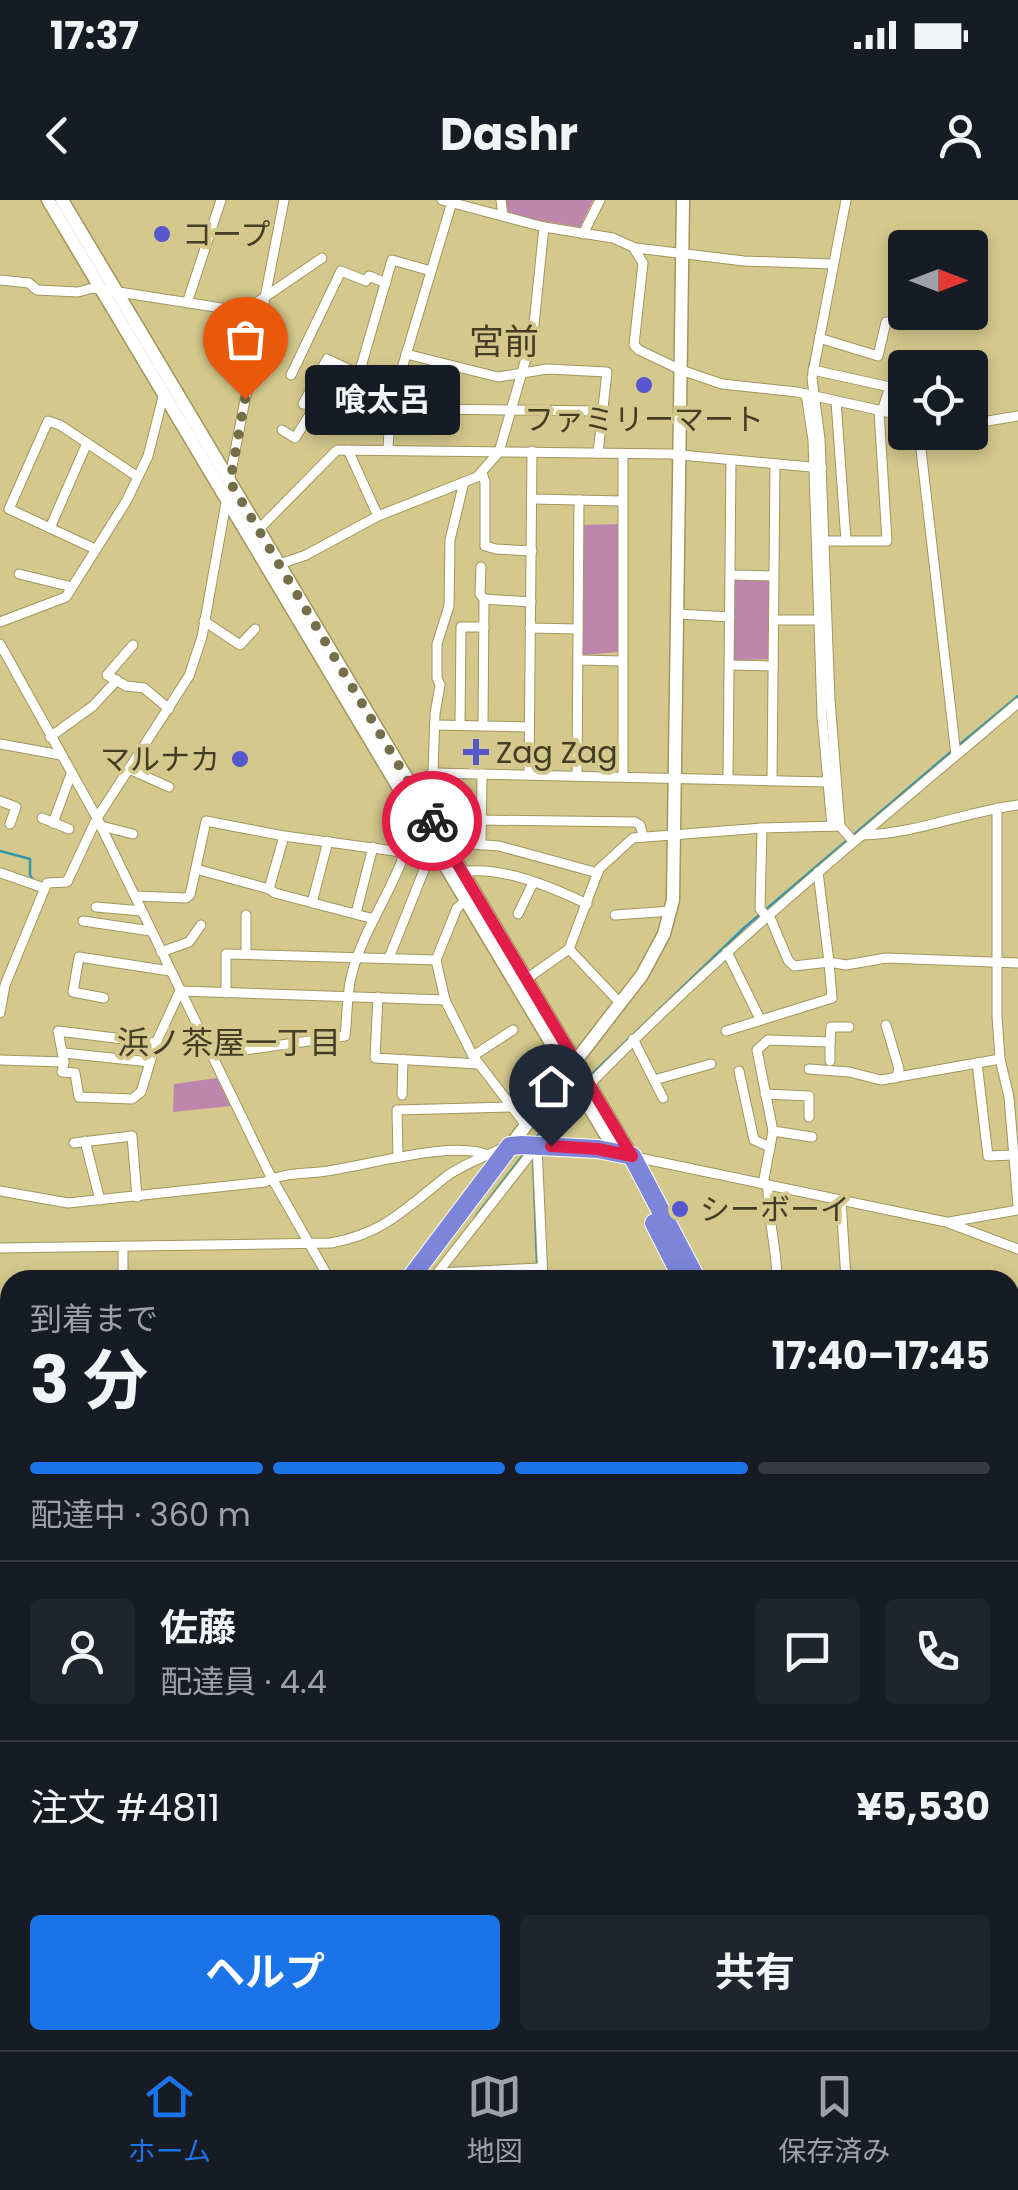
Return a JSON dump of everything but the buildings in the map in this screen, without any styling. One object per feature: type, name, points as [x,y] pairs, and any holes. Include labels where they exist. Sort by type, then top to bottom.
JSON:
[{"type":"highway","points":[[416,1270],[492,1160],[527,1146],[624,1154]]},
{"type":"highway","points":[[624,1154],[678,1270]]},
{"type":"highway","points":[[624,1154],[692,1270]]},
{"type":"street","points":[[48,200],[230,482],[254,534],[407,789],[466,900],[522,982]]},
{"type":"street","points":[[62,200],[164,393],[226,500],[254,534]]},
{"type":"street","points":[[187,303],[221,200]]},
{"type":"street","points":[[0,1014],[5,985],[44,888],[47,883],[67,882],[129,770],[189,676],[204,621],[284,200]]},
{"type":"street","points":[[501,200],[503,216]]},
{"type":"street","points":[[584,234],[600,200]]},
{"type":"street","points":[[525,1124],[654,955],[671,912],[676,834],[682,200]]},
{"type":"street","points":[[845,832],[830,700],[825,541],[809,395],[830,264],[846,200]]},
{"type":"street","points":[[388,450],[390,408],[431,271],[447,201],[544,228],[613,238],[633,248],[744,261],[830,264]]},
{"type":"street","points":[[273,566],[306,555],[378,516],[482,473],[498,452],[534,334],[544,228]]},
{"type":"street","points":[[633,248],[643,263],[634,345],[639,350],[681,370],[736,386],[809,395],[888,412]]},
{"type":"street","points":[[0,280],[29,283],[37,290],[110,291],[228,309],[249,308],[322,258]]},
{"type":"street","points":[[349,408],[392,260],[431,271]]},
{"type":"street","points":[[291,375],[341,271],[366,281],[369,276],[386,283]]},
{"type":"street","points":[[819,338],[878,356],[886,322]]},
{"type":"street","points":[[406,354],[498,377],[546,369],[606,372],[598,453]]},
{"type":"street","points":[[359,374],[326,360],[303,404],[602,411]]},
{"type":"street","points":[[813,370],[890,387],[881,411],[887,541],[825,541]]},
{"type":"street","points":[[0,622],[60,601],[72,587],[148,456],[164,393]]},
{"type":"street","points":[[809,395],[820,445],[820,620],[828,782],[845,832]]},
{"type":"street","points":[[836,401],[846,541]]},
{"type":"street","points":[[282,430],[295,438],[316,405]]},
{"type":"street","points":[[988,421],[1018,416]]},
{"type":"street","points":[[95,549],[9,509],[48,421],[138,477]]},
{"type":"street","points":[[50,528],[87,443]]},
{"type":"street","points":[[820,445],[840,444]]},
{"type":"street","points":[[254,534],[338,450],[680,455],[818,468]]},
{"type":"street","points":[[348,450],[378,516]]},
{"type":"street","points":[[920,450],[956,751]]},
{"type":"street","points":[[529,775],[532,452]]},
{"type":"street","points":[[622,455],[623,776]]},
{"type":"street","points":[[728,778],[731,460]]},
{"type":"street","points":[[772,781],[775,464]]},
{"type":"street","points":[[482,473],[486,482],[485,546],[532,551]]},
{"type":"street","points":[[434,774],[440,685],[437,644],[449,606],[450,540],[464,482]]},
{"type":"street","points":[[533,500],[621,501]]},
{"type":"street","points":[[577,776],[579,500]]},
{"type":"street","points":[[482,567],[483,726]]},
{"type":"street","points":[[19,574],[72,587]]},
{"type":"street","points":[[730,575],[774,576]]},
{"type":"street","points":[[484,599],[530,602]]},
{"type":"street","points":[[678,614],[730,617]]},
{"type":"street","points":[[774,620],[820,620]]},
{"type":"street","points":[[204,621],[240,645],[255,630]]},
{"type":"street","points":[[460,726],[461,626],[484,626]]},
{"type":"street","points":[[530,628],[578,628]]},
{"type":"street","points":[[0,644],[99,822],[272,1179],[324,1270]]},
{"type":"street","points":[[134,645],[108,675],[126,686],[144,688],[169,709]]},
{"type":"street","points":[[578,660],[622,661]]},
{"type":"street","points":[[730,664],[773,666]]},
{"type":"street","points":[[50,737],[93,706],[117,680]]},
{"type":"street","points":[[584,1085],[765,914],[818,872],[845,832],[1018,703]]},
{"type":"street","points":[[435,725],[529,727]]},
{"type":"street","points":[[0,744],[60,756]]},
{"type":"street","points":[[129,770],[168,786]]},
{"type":"street","points":[[53,822],[71,774]]},
{"type":"street","points":[[407,789],[434,774],[828,782]]},
{"type":"street","points":[[481,845],[482,774]]},
{"type":"street","points":[[0,801],[16,807],[10,824]]},
{"type":"street","points":[[522,982],[569,949],[598,873],[623,844],[643,835],[762,828],[918,830],[1018,805]]},
{"type":"street","points":[[946,1222],[1018,1208],[1009,1097],[1000,1058],[996,808]]},
{"type":"street","points":[[42,818],[69,829]]},
{"type":"street","points":[[481,820],[635,822],[643,835]]},
{"type":"street","points":[[134,896],[190,895],[206,821],[406,852],[439,852],[458,843],[499,846],[598,873]]},
{"type":"street","points":[[99,822],[133,834]]},
{"type":"street","points":[[762,828],[765,914],[794,966],[829,962],[846,965],[886,958],[1018,963]]},
{"type":"street","points":[[270,888],[284,836]]},
{"type":"street","points":[[312,903],[328,841]]},
{"type":"street","points":[[356,913],[372,848]]},
{"type":"street","points":[[210,1055],[344,1036],[359,956],[406,852]]},
{"type":"street","points":[[439,852],[462,872],[624,1154],[946,1222],[1018,1249]]},
{"type":"street","points":[[390,958],[439,852]]},
{"type":"street","points":[[196,868],[374,919]]},
{"type":"street","points":[[462,872],[476,870],[533,882],[587,904]]},
{"type":"street","points":[[726,1031],[832,998],[818,872]]},
{"type":"street","points":[[0,873],[44,888]]},
{"type":"street","points":[[518,914],[533,882]]},
{"type":"street","points":[[466,900],[458,908],[436,960],[446,1000],[476,1060],[525,1124],[539,1268],[525,1270]]},
{"type":"street","points":[[96,907],[142,911]]},
{"type":"street","points":[[616,916],[671,912]]},
{"type":"street","points":[[246,915],[246,954]]},
{"type":"street","points":[[83,921],[151,932]]},
{"type":"street","points":[[162,952],[189,942],[201,925]]},
{"type":"street","points":[[569,949],[620,1003]]},
{"type":"street","points":[[727,952],[760,1019]]},
{"type":"street","points":[[226,993],[226,954],[436,960]]},
{"type":"street","points":[[104,998],[72,992],[79,957],[170,971]]},
{"type":"street","points":[[180,991],[446,1000]]},
{"type":"street","points":[[156,1044],[58,1031],[64,1057],[62,1072],[75,1073],[79,1097],[132,1099],[141,1092],[156,1044],[180,991]]},
{"type":"street","points":[[378,996],[375,1058],[476,1060],[513,1030]]},
{"type":"street","points":[[886,1025],[898,1069],[896,1078]]},
{"type":"street","points":[[830,1060],[832,1027],[849,1027]]},
{"type":"street","points":[[634,1038],[663,1098]]},
{"type":"street","points":[[777,1270],[765,1185],[773,1131],[757,1050],[768,1040],[830,1042]]},
{"type":"street","points":[[0,1060],[64,1057],[150,1062]]},
{"type":"street","points":[[810,1069],[849,1072],[881,1080],[1000,1058]]},
{"type":"street","points":[[402,1095],[403,1059]]},
{"type":"street","points":[[977,1063],[988,1156],[1014,1155]]},
{"type":"street","points":[[654,1080],[711,1064]]},
{"type":"street","points":[[739,1072],[754,1140],[770,1147]]},
{"type":"street","points":[[765,1094],[810,1096],[809,1117]]},
{"type":"street","points":[[398,1156],[397,1110],[511,1108]]},
{"type":"street","points":[[773,1131],[812,1136]]},
{"type":"street","points":[[74,1143],[132,1136],[137,1197]]},
{"type":"street","points":[[85,1142],[100,1200]]},
{"type":"street","points":[[439,1270],[527,1146]]},
{"type":"street","points":[[0,1192],[50,1201],[100,1200],[272,1179],[289,1172],[320,1172],[398,1156],[478,1152],[492,1160]]},
{"type":"street","points":[[0,1248],[330,1242],[368,1234],[397,1218],[450,1174],[492,1160]]},
{"type":"street","points":[[841,1200],[845,1270]]},
{"type":"street","points":[[123,1246],[124,1270]]},
{"type":"shaded area","points":[[505,200],[593,200],[580,227],[512,216]]},
{"type":"shaded area","points":[[619,524],[619,652],[583,655],[584,525]]},
{"type":"shaded area","points":[[734,578],[770,579],[769,659],[734,660]]},
{"type":"shaded area","points":[[217,1078],[230,1106],[173,1112],[174,1084]]},
{"type":"waterway","points":[[809,390],[810,363]]},
{"type":"waterway","points":[[958,746],[1018,696]]},
{"type":"waterway","points":[[590,1076],[745,927],[952,751]]},
{"type":"waterway","points":[[0,851],[30,859],[33,880]]},
{"type":"waterway","points":[[537,1136],[573,1093]]},
{"type":"waterway","points":[[476,1216],[523,1155]]},
{"type":"waterway","points":[[533,1157],[537,1264]]},
{"type":"way so far","points":[[245,399],[230,482],[432,821]]},
{"type":"place","name":"コープ","points":[[162,234]]},
{"type":"place","name":"ファミリーマート","points":[[644,385]]},
{"type":"place","name":"喰太呂","points":[[245,399]]},
{"type":"place","name":"Zag Zag","points":[[476,752]]},
{"type":"place","name":"マルナカ","points":[[240,759]]},
{"type":"place","name":"シーボーイ","points":[[680,1209]]},
{"type":"district","name":"宮前","points":[[504,341]]},
{"type":"district","name":"浜ノ茶屋一丁目","points":[[229,1042]]},
{"type":"route","points":[[432,821],[632,1156],[551,1146]]}]
